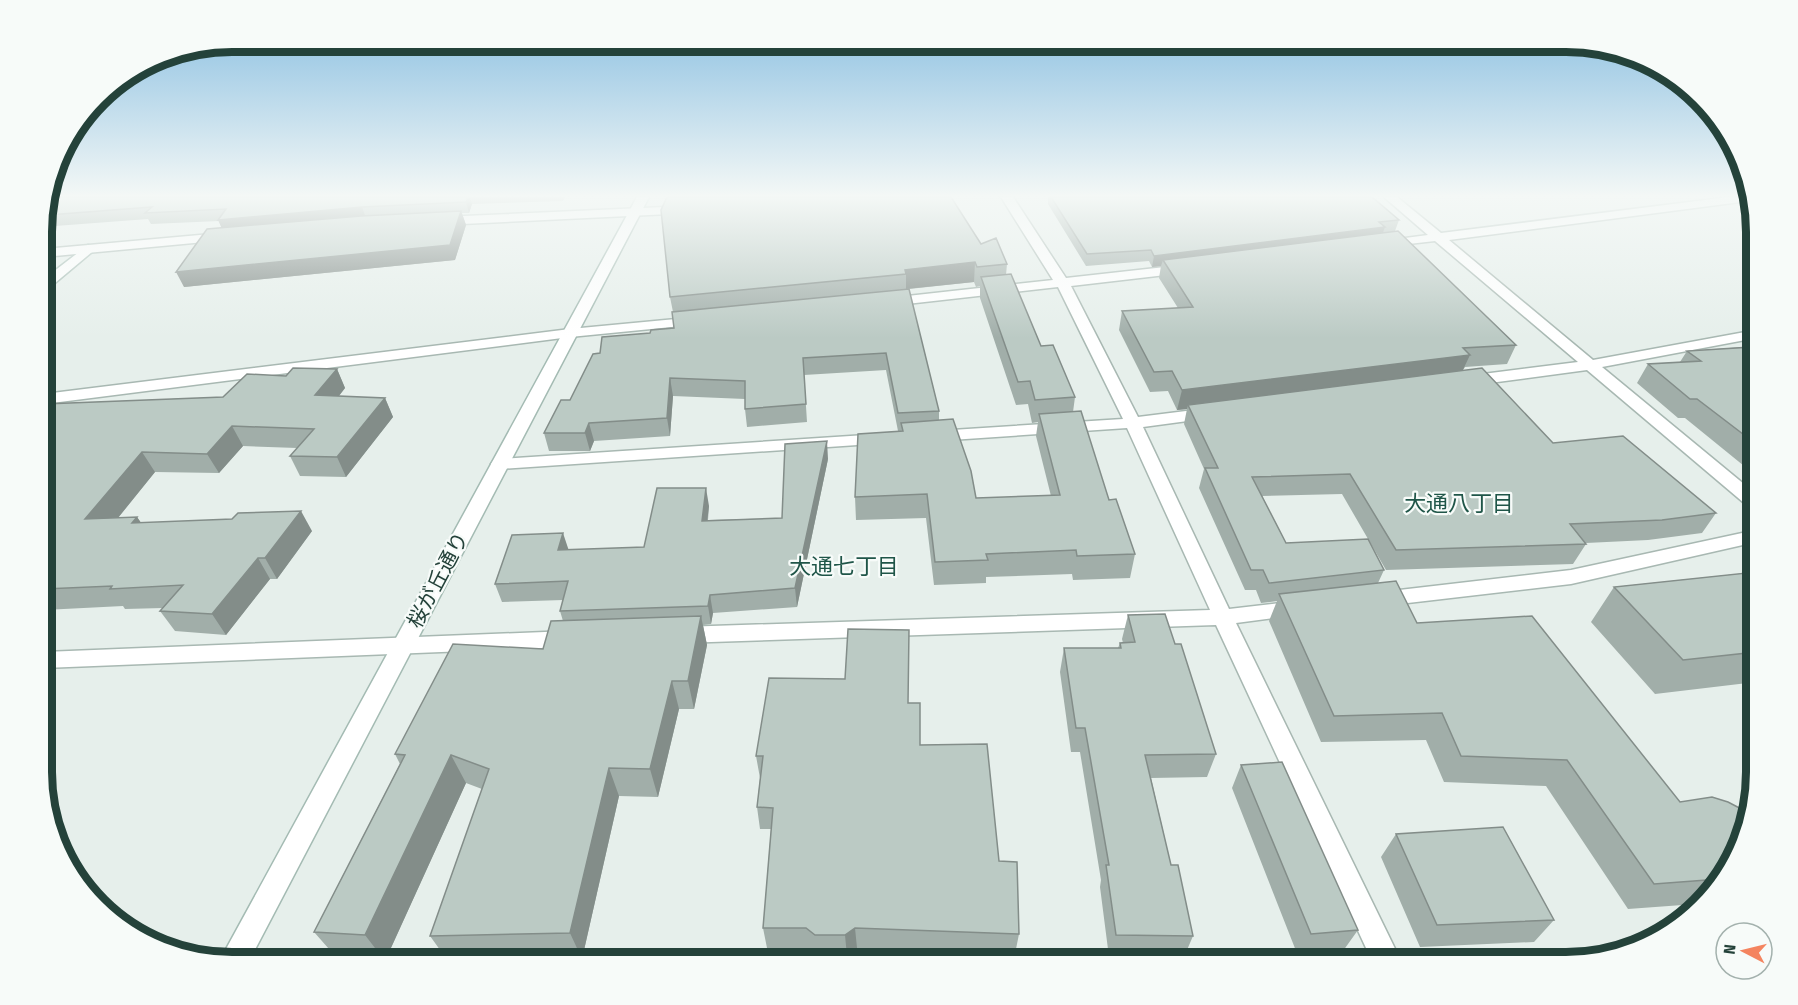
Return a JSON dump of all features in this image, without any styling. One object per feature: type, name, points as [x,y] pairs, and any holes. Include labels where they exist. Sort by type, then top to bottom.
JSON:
[{"type":"street","points":[[52,252],[147,244]]},
{"type":"street","name":"桜が丘通り","points":[[239,952],[618,244]]},
{"type":"street","points":[[1037,244],[1063,284],[1133,423],[1383,952]]},
{"type":"street","points":[[1368,247],[1392,244]]},
{"type":"street","points":[[1445,244],[1745,495]]},
{"type":"street","points":[[52,278],[88,249]]},
{"type":"street","points":[[875,303],[1192,268]]},
{"type":"street","points":[[52,398],[570,333],[711,319]]},
{"type":"street","points":[[1449,383],[1590,365],[1745,336]]},
{"type":"street","points":[[918,437],[1133,423],[1227,411]]},
{"type":"street","points":[[500,464],[894,438]]},
{"type":"street","points":[[1362,601],[1571,577],[1745,538]]},
{"type":"street","points":[[664,636],[1223,617],[1316,606]]},
{"type":"street","points":[[52,660],[593,638]]},
{"type":"building","points":[[196,244],[450,244],[450,245],[176,272]]},
{"type":"building","points":[[665,244],[998,244],[1007,264],[977,267],[975,262],[905,270],[906,274],[670,297]]},
{"type":"building","points":[[1081,244],[1250,244],[1154,256],[1151,250],[1087,254]]},
{"type":"building","points":[[1293,244],[1411,244],[1516,345],[1463,348],[1470,355],[1182,390],[1172,371],[1154,372],[1122,311],[1193,307],[1163,260]]},
{"type":"building","points":[[1011,274],[1041,346],[1053,345],[1075,397],[1035,400],[1030,381],[1018,382],[981,277]]},
{"type":"building","points":[[909,289],[939,411],[898,413],[886,353],[803,358],[806,404],[745,409],[745,381],[670,378],[667,418],[589,423],[585,433],[544,433],[561,400],[570,400],[593,354],[600,353],[602,337],[650,333],[651,330],[674,328],[672,312]]},
{"type":"building","points":[[1745,347],[1745,436],[1697,399],[1690,399],[1648,364],[1701,361],[1687,351]]},
{"type":"building","points":[[293,368],[337,369],[315,395],[385,398],[337,457],[290,456],[314,429],[232,426],[207,454],[142,452],[85,519],[137,517],[132,523],[232,519],[238,513],[301,511],[265,558],[258,558],[212,614],[160,611],[183,585],[110,589],[112,586],[52,589],[52,404],[223,397],[247,374],[286,376]]},
{"type":"building","points":[[1482,368],[1553,443],[1623,436],[1716,513],[1662,520],[1570,524],[1586,544],[1396,550],[1350,474],[1252,477],[1286,543],[1368,539],[1384,570],[1269,583],[1263,570],[1251,570],[1205,468],[1218,468],[1188,405]]},
{"type":"building","points":[[1081,411],[1109,500],[1116,499],[1135,554],[1077,556],[1076,550],[986,554],[988,560],[935,562],[927,494],[855,497],[858,434],[903,431],[901,423],[953,419],[971,471],[976,498],[1060,495],[1039,414]]},
{"type":"building","points":[[827,441],[795,588],[710,595],[708,606],[560,611],[568,581],[495,584],[512,535],[563,533],[558,550],[644,547],[657,488],[706,488],[702,521],[782,518],[785,444]]},
{"type":"building","points":[[1745,573],[1745,653],[1683,660],[1614,587]]},
{"type":"building","points":[[1396,581],[1417,623],[1532,616],[1680,802],[1712,797],[1742,809],[1732,841],[1721,862],[1709,880],[1654,884],[1567,760],[1461,756],[1442,713],[1334,716],[1279,594]]},
{"type":"building","points":[[1165,614],[1175,644],[1181,644],[1216,754],[1145,755],[1171,865],[1178,865],[1193,936],[1116,935],[1106,865],[1109,865],[1085,728],[1076,728],[1064,648],[1121,648],[1120,643],[1135,642],[1128,615]]},
{"type":"building","points":[[701,616],[688,681],[672,681],[650,769],[609,768],[570,933],[430,936],[489,769],[451,755],[365,935],[314,932],[405,755],[395,754],[453,644],[543,649],[551,621]]},
{"type":"building","points":[[848,629],[909,630],[908,703],[920,703],[920,745],[987,744],[999,861],[1017,862],[1019,934],[855,928],[845,935],[815,935],[806,928],[763,928],[773,808],[757,807],[763,756],[756,756],[769,678],[845,679]]},
{"type":"building","points":[[1282,762],[1358,930],[1311,934],[1241,765]]},
{"type":"building","points":[[1503,827],[1554,920],[1437,925],[1396,834]]},
{"type":"district","name":"大通八丁目","points":[[1459,503]]},
{"type":"district","name":"大通七丁目","points":[[844,566]]}]
